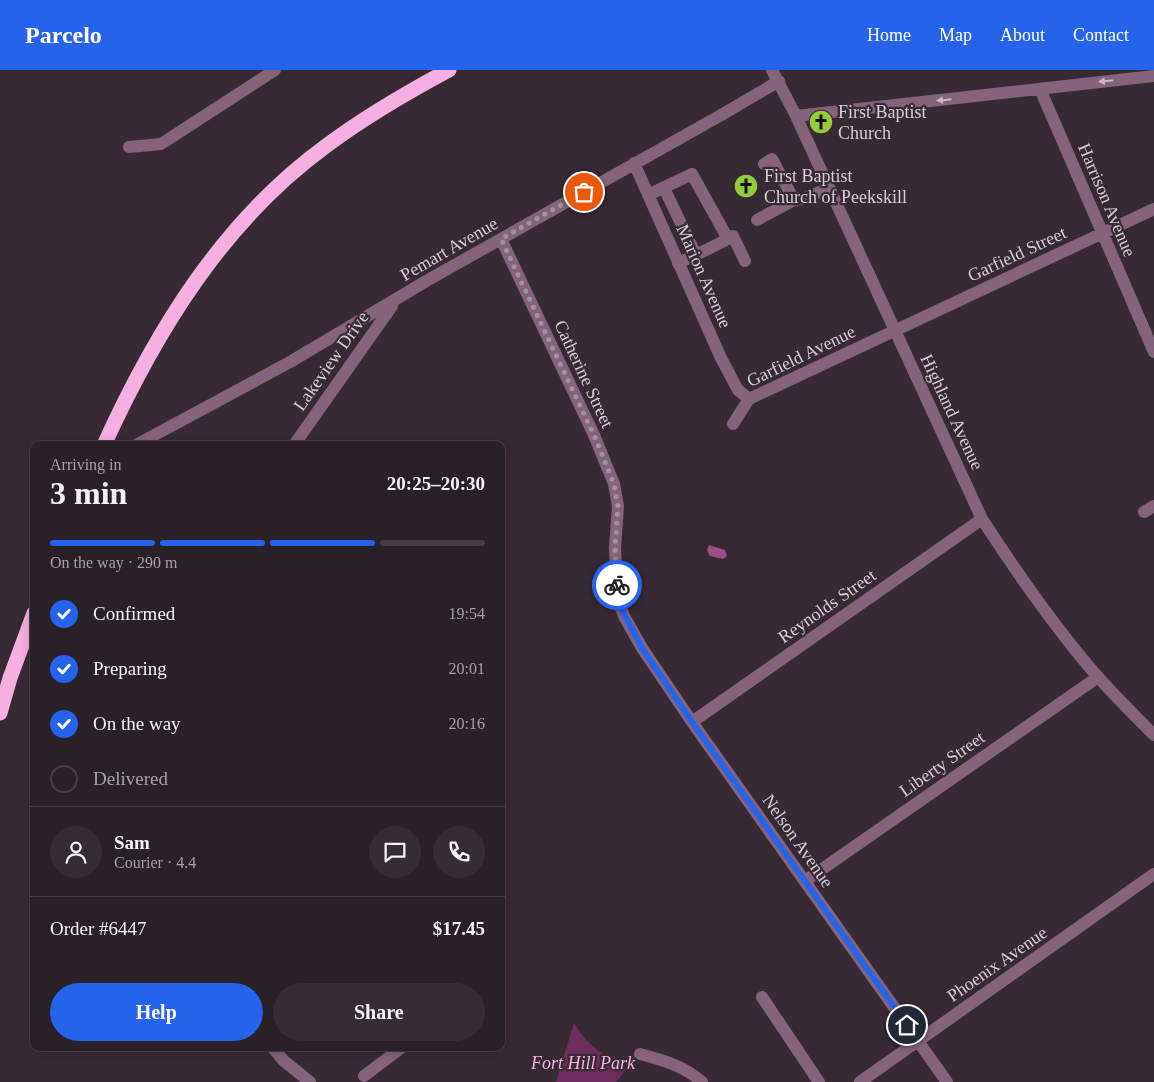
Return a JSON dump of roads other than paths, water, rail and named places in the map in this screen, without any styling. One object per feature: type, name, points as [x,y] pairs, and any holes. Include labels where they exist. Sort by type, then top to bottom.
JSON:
[{"type":"highway","points":[[106,441],[165,327],[197,278],[235,230],[288,177],[324,146],[373,113],[449,70]]},
{"type":"highway","points":[[0,713],[10,678],[30,624]]},
{"type":"street","points":[[128,147],[160,144],[275,70]]},
{"type":"street","name":"Highland Avenue","points":[[775,76],[830,188],[982,519],[1010,563],[1058,627],[1098,677],[1154,735]]},
{"type":"street","name":"Pemart Avenue","points":[[143,441],[290,362],[501,239],[723,114],[775,76]]},
{"type":"street","points":[[796,116],[1154,76]]},
{"type":"street","name":"Harrison Avenue","points":[[1040,89],[1154,352]]},
{"type":"street","points":[[764,164],[772,159],[794,200]]},
{"type":"street","name":"Marion Avenue","points":[[634,163],[721,358],[738,390],[749,399]]},
{"type":"street","points":[[648,196],[692,174],[728,239]]},
{"type":"street","points":[[664,188],[696,255]]},
{"type":"street","points":[[756,220],[794,200],[803,199],[830,188]]},
{"type":"street","name":"Garfield Street","points":[[896,330],[1154,209]]},
{"type":"street","points":[[678,263],[733,236],[744,262]]},
{"type":"street","name":"Catherine Street","points":[[501,239],[594,435],[614,484],[618,506],[615,548],[617,588],[620,606],[625,618]]},
{"type":"street","name":"Lakeview Drive","points":[[297,441],[387,311],[399,299]]},
{"type":"street","name":"Garfield Avenue","points":[[733,424],[749,399],[896,330]]},
{"type":"street","name":"Reynolds Street","points":[[692,722],[982,519]]},
{"type":"street","name":"Nelson Avenue","points":[[625,618],[642,648],[692,722],[947,1082]]},
{"type":"street","name":"Liberty Street","points":[[805,881],[1098,677]]},
{"type":"street","name":"Phoenix Avenue","points":[[860,1082],[1154,874]]},
{"type":"street","points":[[762,997],[819,1082]]},
{"type":"street","points":[[276,1051],[284,1061],[310,1082]]},
{"type":"street","points":[[364,1076],[397,1051]]},
{"type":"street","points":[[640,1054],[666,1060],[693,1074],[702,1082]]},
{"type":"place","name":"First Baptist Church","points":[[821,122]]},
{"type":"place","name":"First Baptist Church of Peekskill","points":[[746,186]]},
{"type":"park label","name":"Fort Hill Park","points":[[583,1063]]}]
